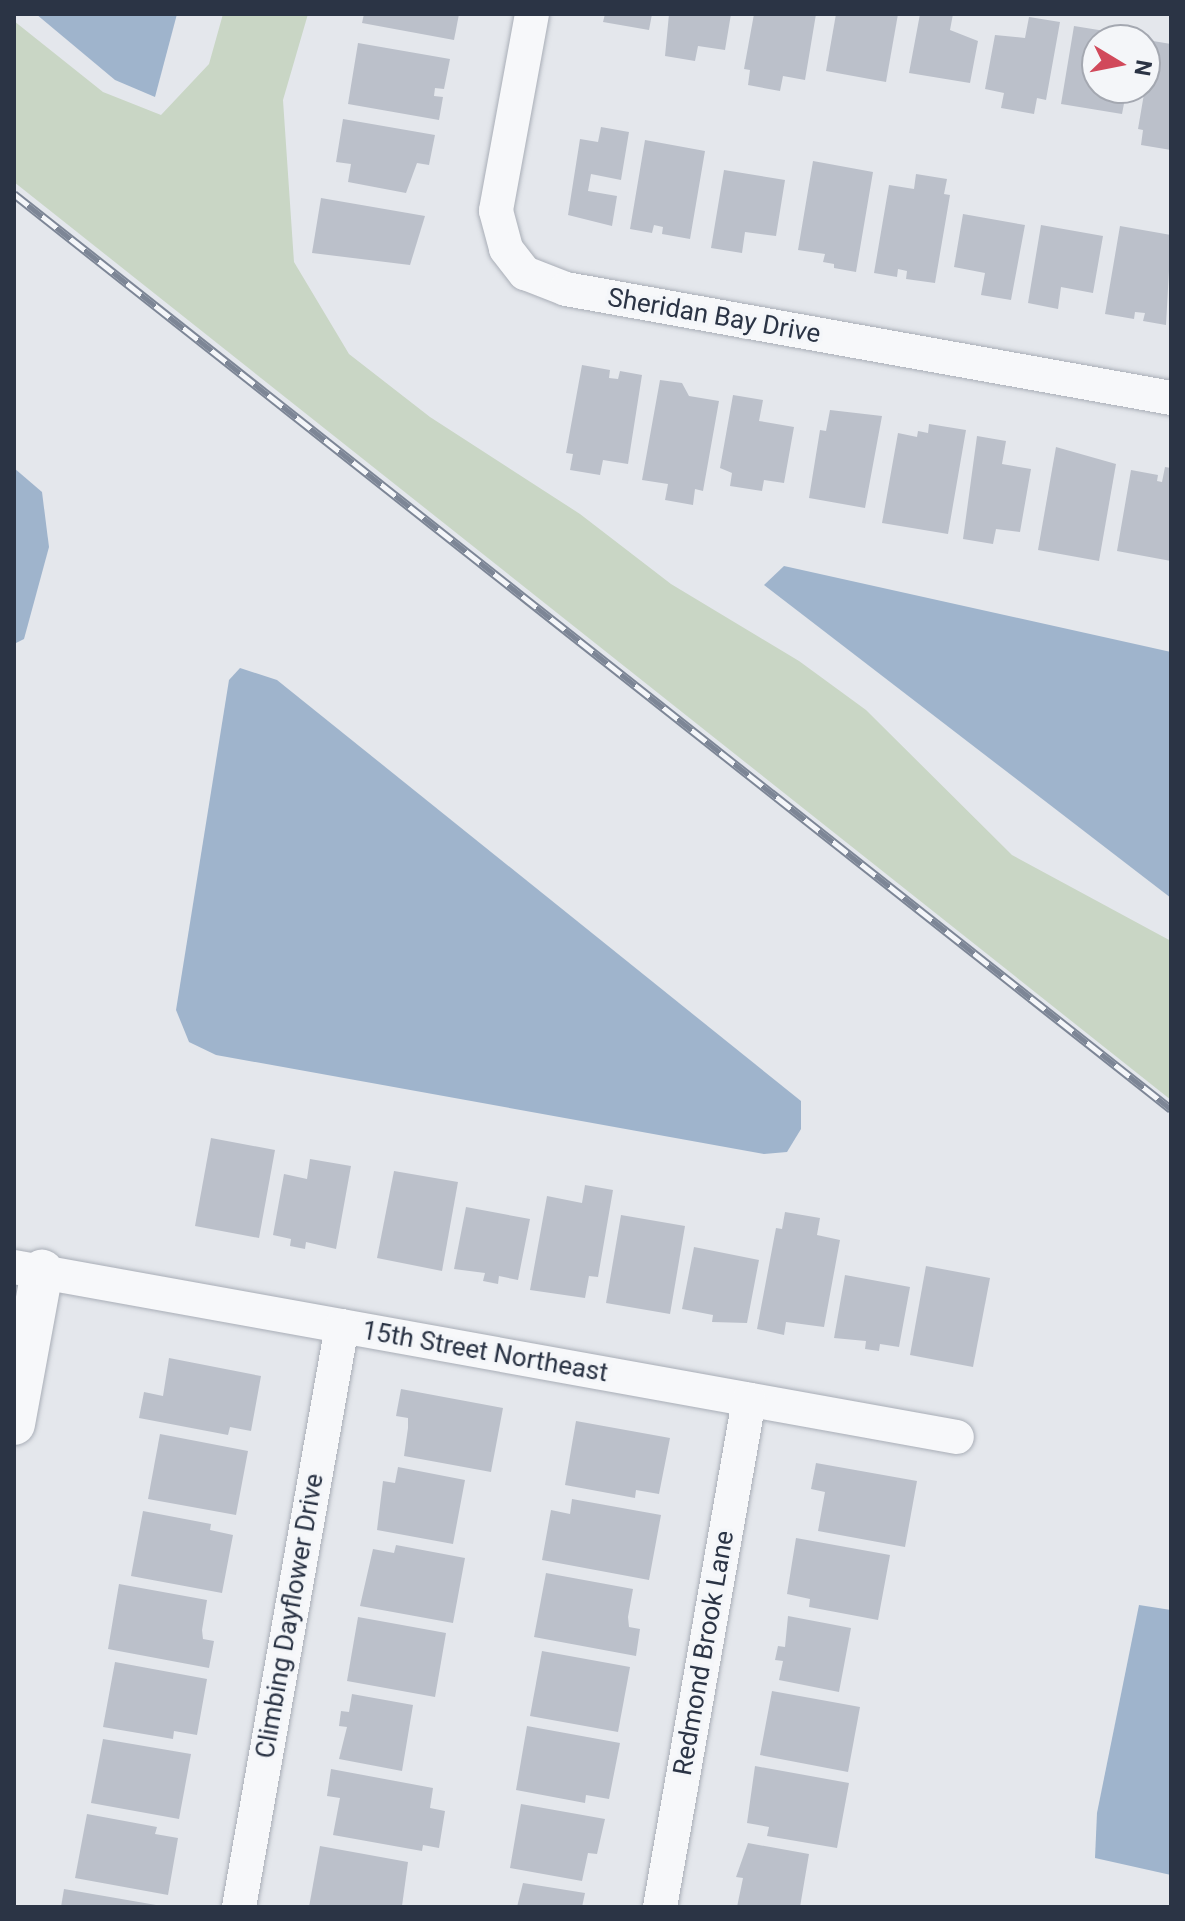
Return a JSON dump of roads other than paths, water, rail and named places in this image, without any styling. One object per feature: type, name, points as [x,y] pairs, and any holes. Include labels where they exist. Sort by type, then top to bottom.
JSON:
[{"type":"street","name":"Sheridan Bay Drive","points":[[532,14],[496,211],[506,249],[525,273],[566,289],[1171,398]]},
{"type":"street","name":"15th Street Northeast","points":[[28,1269],[957,1437]]},
{"type":"street","points":[[14,1424],[28,1269]]},
{"type":"street","name":"Climbing Dayflower Drive","points":[[239,1907],[342,1326]]},
{"type":"street","name":"Redmond Brook Lane","points":[[660,1907],[749,1400]]},
{"type":"water","points":[[36,14],[177,14],[155,97],[115,80]]},
{"type":"water","points":[[14,468],[42,492],[49,547],[24,639],[14,644]]},
{"type":"water","points":[[784,566],[1171,652],[1171,898],[764,585]]},
{"type":"water","points":[[240,668],[277,680],[801,1101],[801,1129],[787,1152],[764,1154],[216,1055],[189,1042],[176,1010],[229,680]]},
{"type":"water","points":[[1139,1605],[1171,1610],[1171,1875],[1095,1858],[1097,1813]]},
{"type":"railway","points":[[14,194],[1171,1109]]}]
